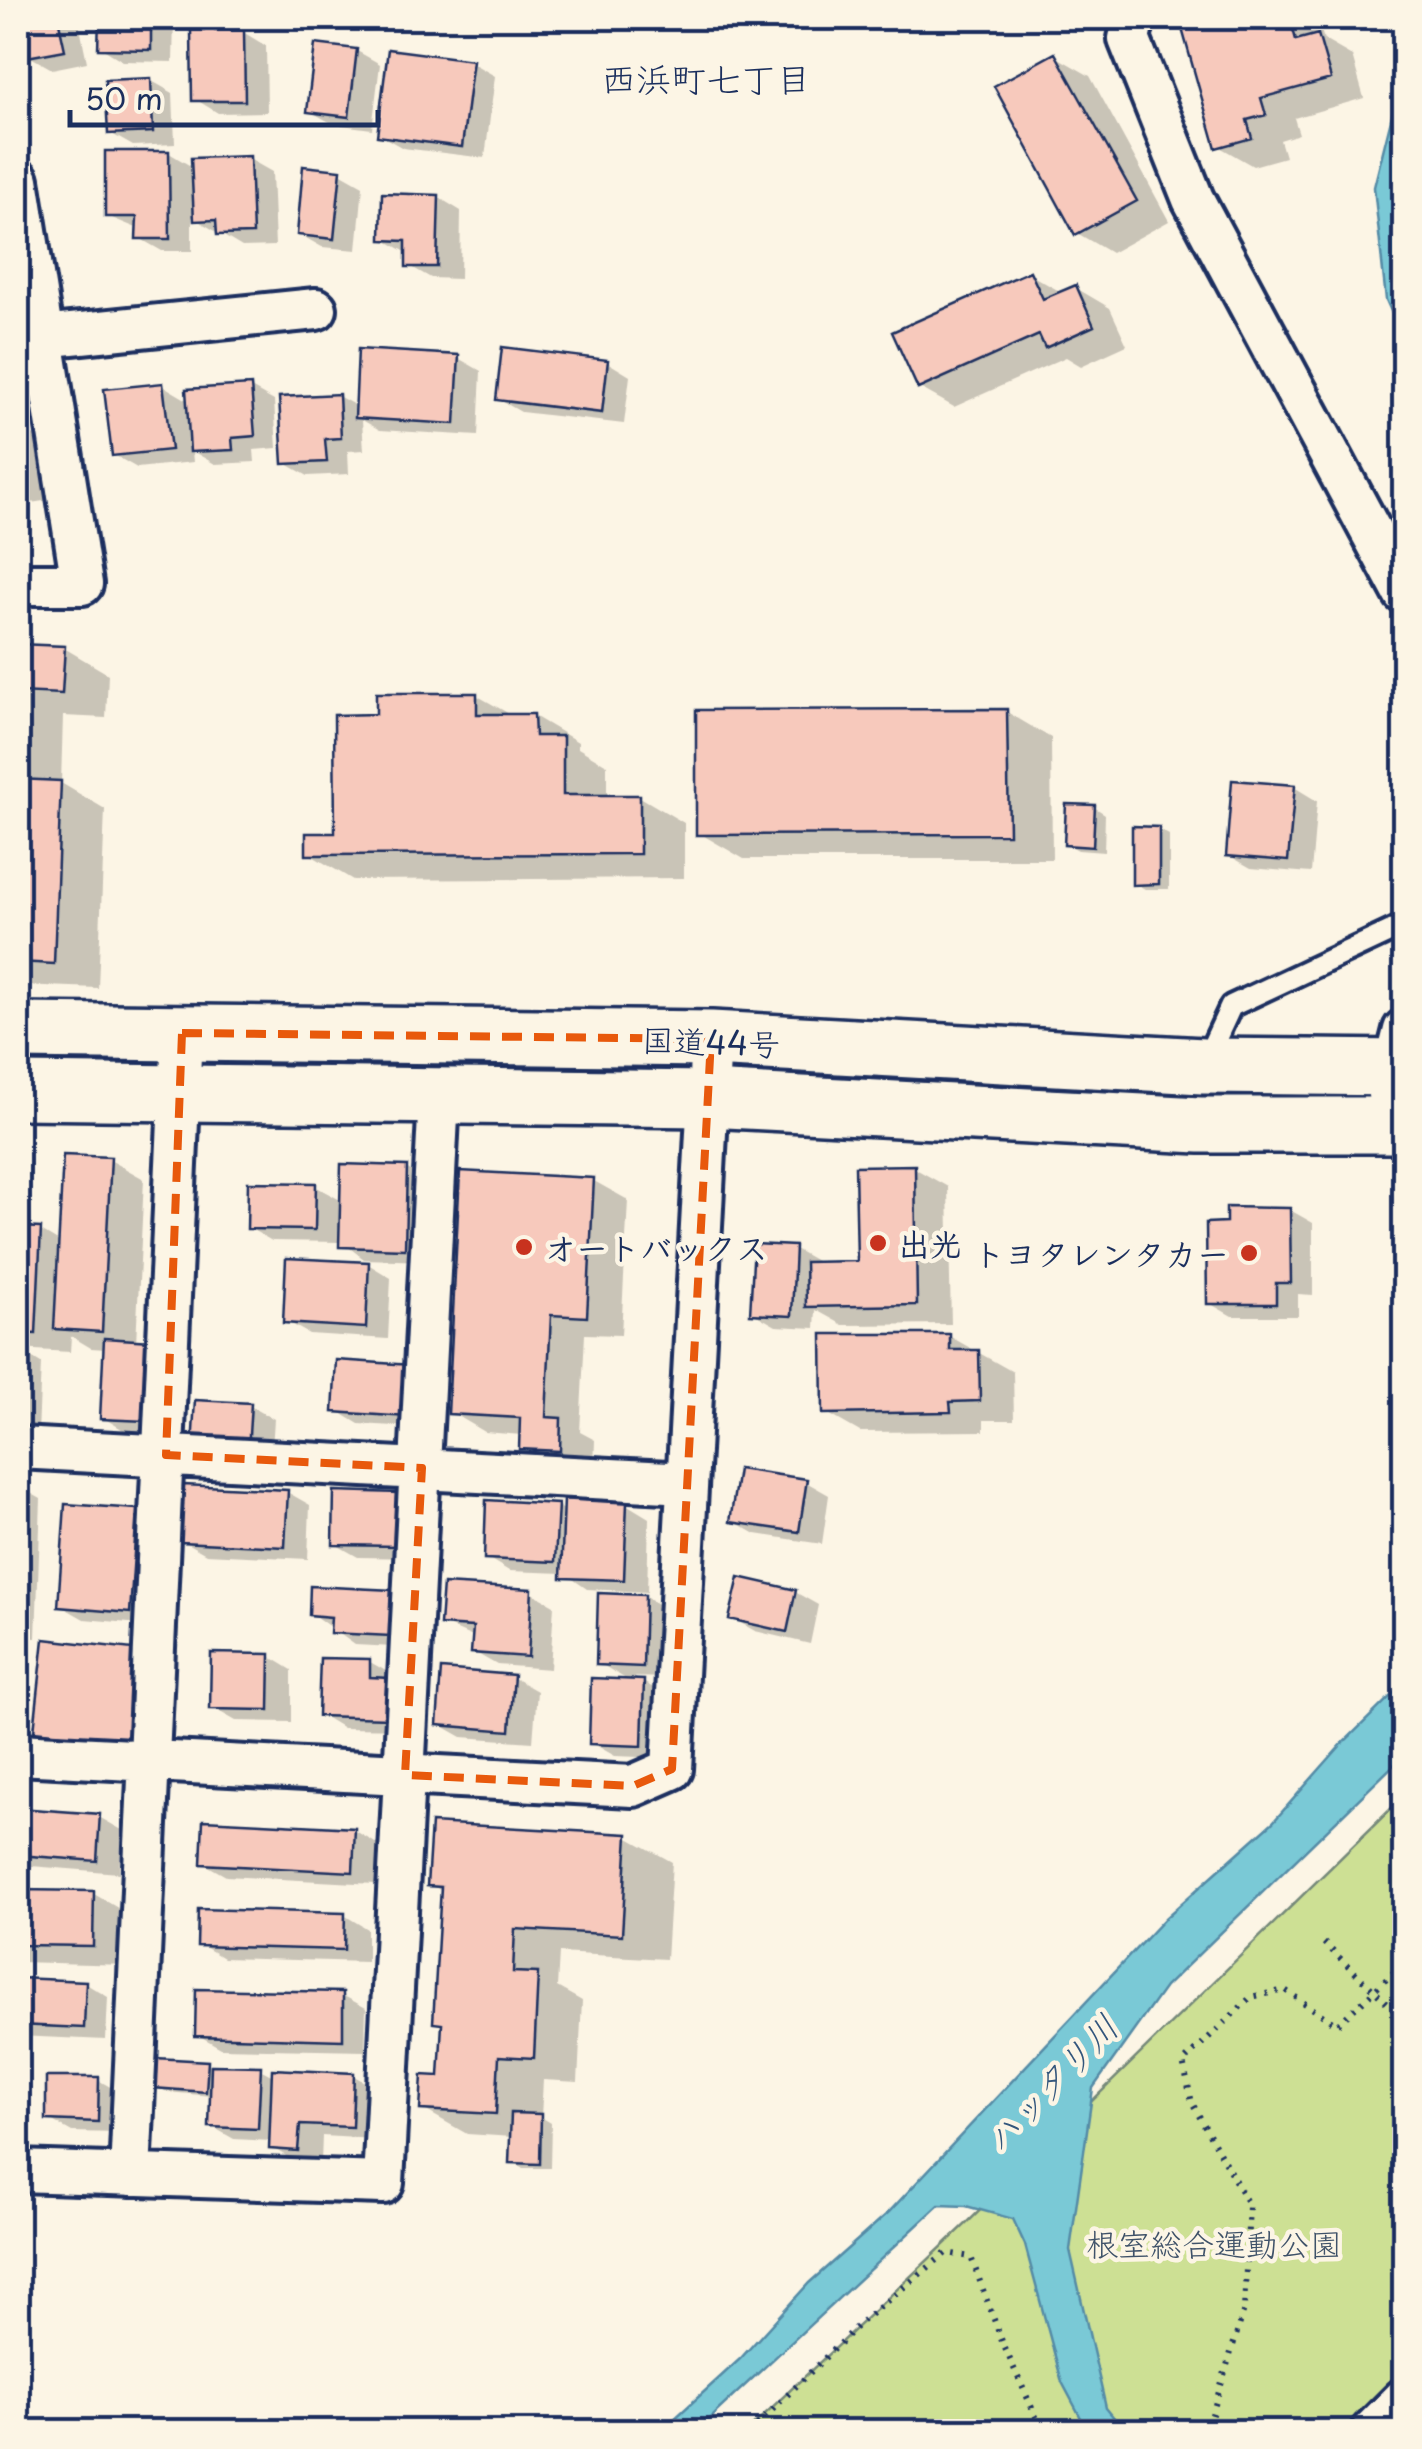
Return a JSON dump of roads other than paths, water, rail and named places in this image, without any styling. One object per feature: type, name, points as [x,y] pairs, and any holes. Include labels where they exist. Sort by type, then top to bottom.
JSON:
[{"type":"highway","name":"国道44号","points":[[18,1031],[711,1039],[1201,1095],[1392,1125]]},
{"type":"highway","name":"国道44号","points":[[18,1091],[708,1099],[1201,1095],[1402,1055]]},
{"type":"street","points":[[1134,18],[1129,39],[1193,198],[1404,592]]},
{"type":"street","points":[[18,180],[22,236],[82,584],[18,584]]},
{"type":"street","points":[[42,337],[316,308]]},
{"type":"street","points":[[130,2175],[146,1760],[166,1454],[182,1032]]},
{"type":"street","points":[[18,1754],[633,1786],[672,1769],[711,1039]]},
{"type":"street","points":[[1392,1125],[1402,1055]]},
{"type":"street","points":[[18,2171],[382,2183],[440,1097]]},
{"type":"street","points":[[18,1448],[687,1484]]},
{"type":"street","points":[[1371,2432],[1404,2398]]},
{"type":"lane","points":[[1201,1095],[1231,1006],[1404,925]]},
{"type":"water","points":[[1404,67],[1404,340],[1386,300],[1374,187]]},
{"type":"water","name":"ハッタリ川","points":[[1404,1683],[1404,1755],[1165,1987],[1093,2088],[1070,2250],[1106,2408],[1125,2431],[1088,2431],[1062,2382],[1025,2245],[1013,2219],[966,2206],[939,2205],[696,2431],[661,2431],[740,2359],[809,2283],[889,2212],[1165,1918],[1273,1822],[1342,1744]]},
{"type":"place","name":"出光","points":[[878,1243]]},
{"type":"place","name":"オートバックス","points":[[524,1247]]},
{"type":"place","name":"トヨタレンタカー","points":[[1249,1253]]},
{"type":"district","name":"西浜町七丁目","points":[[706,77]]},
{"type":"park label","name":"根室総合運動公園","points":[[1214,2243]]}]
